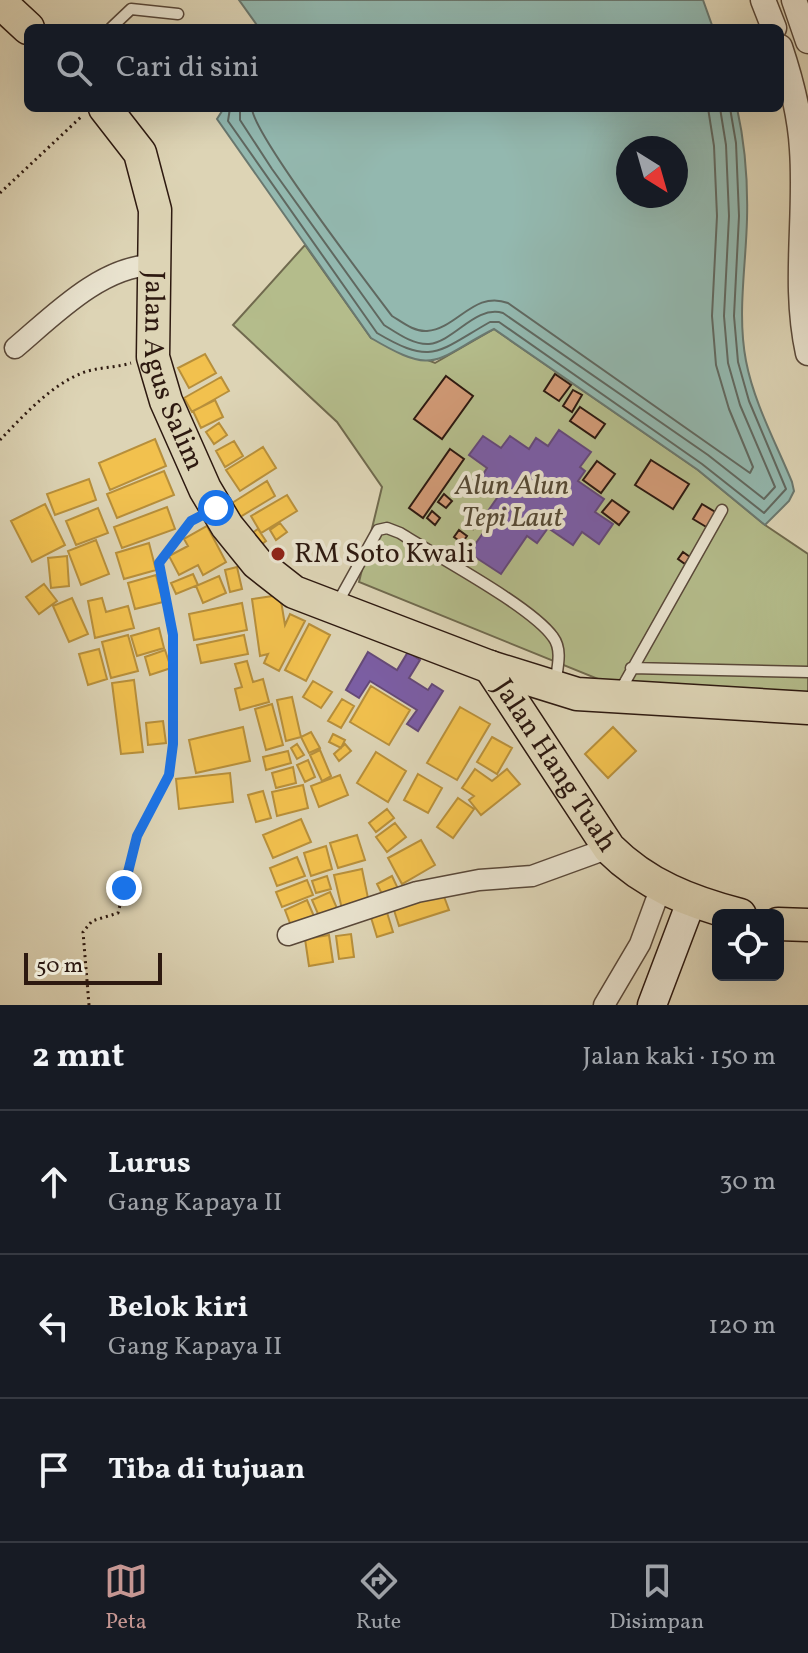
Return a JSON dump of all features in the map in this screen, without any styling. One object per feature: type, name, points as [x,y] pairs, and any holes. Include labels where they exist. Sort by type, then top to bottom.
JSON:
[{"type":"highway","points":[[0,2],[24,24]]},
{"type":"highway","name":"Jalan Agus Salim","points":[[108,112],[130,137],[147,172],[155,210],[153,357],[181,440],[216,508],[257,563],[294,592],[490,667]]},
{"type":"highway","name":"Jalan Hang Tuah","points":[[490,667],[566,690],[624,682],[808,708]]},
{"type":"highway","name":"Jalan Hang Tuah","points":[[490,667],[609,848],[625,863],[661,887],[691,902],[717,909]]},
{"type":"highway","points":[[534,731],[566,690]]},
{"type":"highway","points":[[784,924],[808,925]]},
{"type":"main road","points":[[652,1005],[691,902]]},
{"type":"street","points":[[763,0],[772,24]]},
{"type":"street","points":[[794,0],[808,41]]},
{"type":"street","points":[[784,60],[793,89],[803,150],[800,271],[808,353]]},
{"type":"street","points":[[15,348],[68,304],[114,276],[134,266],[152,265]]},
{"type":"street","points":[[288,935],[417,892],[479,880],[532,876],[609,848]]},
{"type":"street","points":[[604,1005],[640,944],[661,887]]},
{"type":"lane","points":[[115,24],[131,9],[178,14]]},
{"type":"lane","points":[[624,682],[722,510]]},
{"type":"lane","points":[[336,608],[378,530],[387,528],[400,533],[533,617],[554,638],[566,690]]},
{"type":"lane","points":[[624,682],[808,672]]},
{"type":"path","points":[[0,193],[87,112]]},
{"type":"path","points":[[0,440],[29,409],[84,372],[153,357]]},
{"type":"path","points":[[89,1005],[83,932],[92,921],[118,913],[137,836],[169,775],[173,744],[173,635],[159,563],[191,521],[216,508]]},
{"type":"green space","name":"Alun Alun Tepi Laut","points":[[305,245],[371,338],[435,363],[494,329],[698,470],[765,525],[808,554],[808,707],[635,694],[359,582],[382,487],[337,422],[233,325]]},
{"type":"water","points":[[239,0],[703,0],[712,24],[256,24]]},
{"type":"water","points":[[221,112],[738,112],[747,191],[743,343],[754,392],[794,491],[789,501],[765,525],[698,470],[494,329],[434,360],[409,357],[371,338],[217,119]]},
{"type":"building: Hunian","points":[[205,354],[216,373],[189,388],[178,368]]},
{"type":"building: Hunian","points":[[221,377],[229,391],[192,412],[184,398]]},
{"type":"building: Hunian","points":[[215,400],[223,417],[201,428],[193,411]]},
{"type":"building: Hunian","points":[[219,423],[227,435],[214,444],[206,432]]},
{"type":"building: Hunian","points":[[155,439],[166,466],[110,490],[99,463]]},
{"type":"building: Hunian","points":[[234,441],[243,456],[225,467],[216,451]]},
{"type":"building: Hunian","points":[[263,447],[276,468],[240,491],[226,470]]},
{"type":"building: Hunian","points":[[164,471],[174,495],[117,518],[107,494]]},
{"type":"building: Hunian","points":[[89,479],[96,500],[55,515],[47,494]]},
{"type":"building: Hunian","points":[[267,481],[275,496],[240,517],[232,503]]},
{"type":"building: Hunian","points":[[287,495],[297,511],[261,533],[251,516]]},
{"type":"building: Hunian","points":[[45,504],[65,545],[32,562],[11,521]]},
{"type":"building: Hunian","points":[[167,507],[175,529],[122,548],[114,527]]},
{"type":"building: Hunian","points":[[98,508],[108,533],[76,545],[66,521]]},
{"type":"building: Hunian","points":[[280,523],[287,532],[276,540],[270,530]]},
{"type":"building: Hunian","points":[[207,526],[226,562],[203,575],[198,565],[179,575],[169,556],[188,546],[184,539]]},
{"type":"building: Hunian","points":[[258,529],[266,541],[258,547],[249,535]]},
{"type":"building: Hunian","points":[[96,540],[109,574],[81,585],[68,551]]},
{"type":"building: Hunian","points":[[149,543],[156,570],[124,579],[116,553]]},
{"type":"building: Hunian","points":[[67,556],[69,586],[51,588],[48,558]]},
{"type":"building: Hunian","points":[[237,567],[242,589],[230,592],[225,570]]},
{"type":"building: Hunian","points":[[193,574],[198,585],[176,594],[171,583]]},
{"type":"building: Hunian","points":[[156,575],[163,602],[135,609],[128,583]]},
{"type":"building: Hunian","points":[[219,576],[226,593],[203,603],[196,586]]},
{"type":"building: Hunian","points":[[44,584],[57,601],[39,614],[26,597]]},
{"type":"building: Hunian","points":[[280,595],[285,625],[290,614],[305,621],[279,671],[264,663],[268,654],[260,656],[252,599]]},
{"type":"building: Hunian","points":[[72,598],[88,634],[69,642],[53,606]]},
{"type":"building: Hunian","points":[[102,598],[106,612],[128,606],[134,628],[95,638],[88,601]]},
{"type":"building: Hunian","points":[[242,603],[247,630],[194,640],[189,614]]},
{"type":"building: Hunian","points":[[309,624],[330,635],[306,681],[285,670]]},
{"type":"building: Hunian","points":[[159,628],[164,648],[137,656],[131,636]]},
{"type":"building: Hunian","points":[[128,635],[138,671],[111,678],[102,642]]},
{"type":"building: Hunian","points":[[244,635],[248,654],[201,663],[197,645]]},
{"type":"building: Hunian","points":[[99,649],[107,679],[88,685],[79,654]]},
{"type":"building: Hunian","points":[[165,650],[171,668],[150,675],[145,657]]},
{"type":"building: Hunian","points":[[247,661],[253,682],[263,679],[269,702],[240,710],[235,689],[242,687],[235,664]]},
{"type":"building: Hunian","points":[[134,680],[143,752],[121,754],[112,683]]},
{"type":"building: Hunian","points":[[313,681],[332,692],[321,708],[303,697]]},
{"type":"building: Hunian","points":[[371,686],[410,710],[389,745],[350,722]]},
{"type":"building: Hunian","points":[[292,697],[301,737],[286,741],[277,700]]},
{"type":"building: Hunian","points":[[342,699],[354,706],[341,728],[328,721]]},
{"type":"building: Hunian","points":[[272,704],[283,745],[266,750],[255,709]]},
{"type":"building: Hunian","points":[[460,707],[490,724],[457,780],[427,763]]},
{"type":"building: Hunian","points":[[163,721],[166,743],[148,745],[146,723]]},
{"type":"building: Hunian","points":[[243,727],[250,761],[196,773],[189,740]]},
{"type":"building: Hunian","points":[[613,727],[636,751],[608,778],[585,754]]},
{"type":"building: Hunian","points":[[311,732],[320,748],[309,753],[301,737]]},
{"type":"building: Hunian","points":[[333,734],[345,740],[341,748],[329,742]]},
{"type":"building: Hunian","points":[[492,737],[512,748],[497,774],[477,762]]},
{"type":"building: Hunian","points":[[297,744],[304,755],[297,759],[291,748]]},
{"type":"building: Hunian","points":[[345,744],[351,751],[339,761],[334,754]]},
{"type":"building: Hunian","points":[[320,750],[331,776],[322,781],[310,755]]},
{"type":"building: Hunian","points":[[288,751],[291,763],[266,770],[263,757]]},
{"type":"building: Hunian","points":[[376,752],[406,771],[388,802],[357,783]]},
{"type":"building: Hunian","points":[[308,760],[315,777],[305,782],[297,765]]},
{"type":"building: Hunian","points":[[293,767],[296,783],[276,788],[272,773]]},
{"type":"building: Hunian","points":[[475,769],[492,781],[507,769],[520,784],[481,815],[469,800],[474,796],[462,788]]},
{"type":"building: Hunian","points":[[230,773],[233,802],[179,809],[176,779]]},
{"type":"building: Hunian","points":[[418,774],[442,788],[428,813],[404,800]]},
{"type":"building: Hunian","points":[[340,775],[348,795],[319,807],[311,786]]},
{"type":"building: Hunian","points":[[303,785],[308,808],[277,816],[272,792]]},
{"type":"building: Hunian","points":[[263,791],[271,818],[256,822],[248,795]]},
{"type":"building: Hunian","points":[[458,798],[474,809],[453,838],[437,827]]},
{"type":"building: Hunian","points":[[387,809],[394,818],[376,832],[369,823]]},
{"type":"building: Hunian","points":[[301,819],[311,842],[273,858],[263,835]]},
{"type":"building: Hunian","points":[[395,823],[406,837],[387,852],[376,837]]},
{"type":"building: Hunian","points":[[357,835],[365,860],[338,868],[330,843]]},
{"type":"building: Hunian","points":[[421,840],[435,865],[402,884],[388,858]]},
{"type":"building: Hunian","points":[[326,846],[332,869],[311,876],[304,853]]},
{"type":"building: Hunian","points":[[297,857],[305,876],[277,886],[270,868]]},
{"type":"building: Hunian","points":[[362,869],[369,903],[342,909],[334,875]]},
{"type":"building: Hunian","points":[[327,876],[331,889],[316,893],[312,881]]},
{"type":"building: Hunian","points":[[392,876],[400,893],[385,900],[377,884]]},
{"type":"building: Hunian","points":[[307,880],[313,895],[282,907],[276,892]]},
{"type":"building: Hunian","points":[[442,891],[449,910],[399,926],[393,907]]},
{"type":"building: Hunian","points":[[330,892],[339,913],[321,921],[312,900]]},
{"type":"building: Hunian","points":[[307,900],[316,921],[293,931],[285,910]]},
{"type":"building: Hunian","points":[[385,906],[393,932],[377,937],[369,911]]},
{"type":"building: Hunian","points":[[351,934],[354,957],[339,959],[336,936]]},
{"type":"building: Hunian","points":[[329,935],[333,962],[309,966],[305,939]]},
{"type":"building: Kantor","points":[[559,430],[591,452],[580,467],[585,471],[578,481],[604,499],[595,512],[613,524],[599,544],[582,532],[573,545],[548,528],[537,543],[527,536],[501,574],[469,553],[495,516],[488,511],[499,495],[479,481],[487,468],[469,455],[483,436],[501,448],[510,436],[529,449],[536,438],[548,446]]},
{"type":"building: Kantor","points":[[368,652],[397,670],[408,652],[420,660],[409,678],[428,690],[432,684],[443,691],[418,731],[407,724],[417,710],[370,681],[359,698],[346,690]]},
{"type":"building: Lainnya","points":[[555,374],[571,385],[559,401],[544,391]]},
{"type":"building: Lainnya","points":[[446,376],[473,396],[442,439],[414,419]]},
{"type":"building: Lainnya","points":[[573,390],[582,395],[572,412],[563,406]]},
{"type":"building: Lainnya","points":[[580,407],[605,424],[595,438],[570,421]]},
{"type":"building: Lainnya","points":[[450,449],[464,459],[423,518],[409,508]]},
{"type":"building: Lainnya","points":[[651,460],[689,484],[673,509],[635,485]]},
{"type":"building: Lainnya","points":[[597,461],[615,474],[601,493],[583,480]]},
{"type":"building: Lainnya","points":[[444,494],[452,501],[446,508],[438,502]]},
{"type":"building: Lainnya","points":[[612,500],[629,512],[619,525],[602,512]]},
{"type":"building: Lainnya","points":[[702,504],[717,513],[708,528],[693,519]]},
{"type":"building: Lainnya","points":[[432,511],[440,518],[435,525],[427,518]]},
{"type":"building: Lainnya","points":[[471,514],[480,519],[473,529],[465,523]]},
{"type":"building: Lainnya","points":[[459,530],[467,536],[462,543],[454,537]]},
{"type":"building: Lainnya","points":[[416,550],[425,556],[421,561],[412,555]]},
{"type":"building: Lainnya","points":[[683,552],[690,557],[685,564],[678,559]]},
{"type":"place","name":"RM Soto Kwali","points":[[278,554]]},
{"type":"route","points":[[124,888],[137,836],[169,775],[173,744],[173,635],[159,563],[191,521],[216,508]]}]
